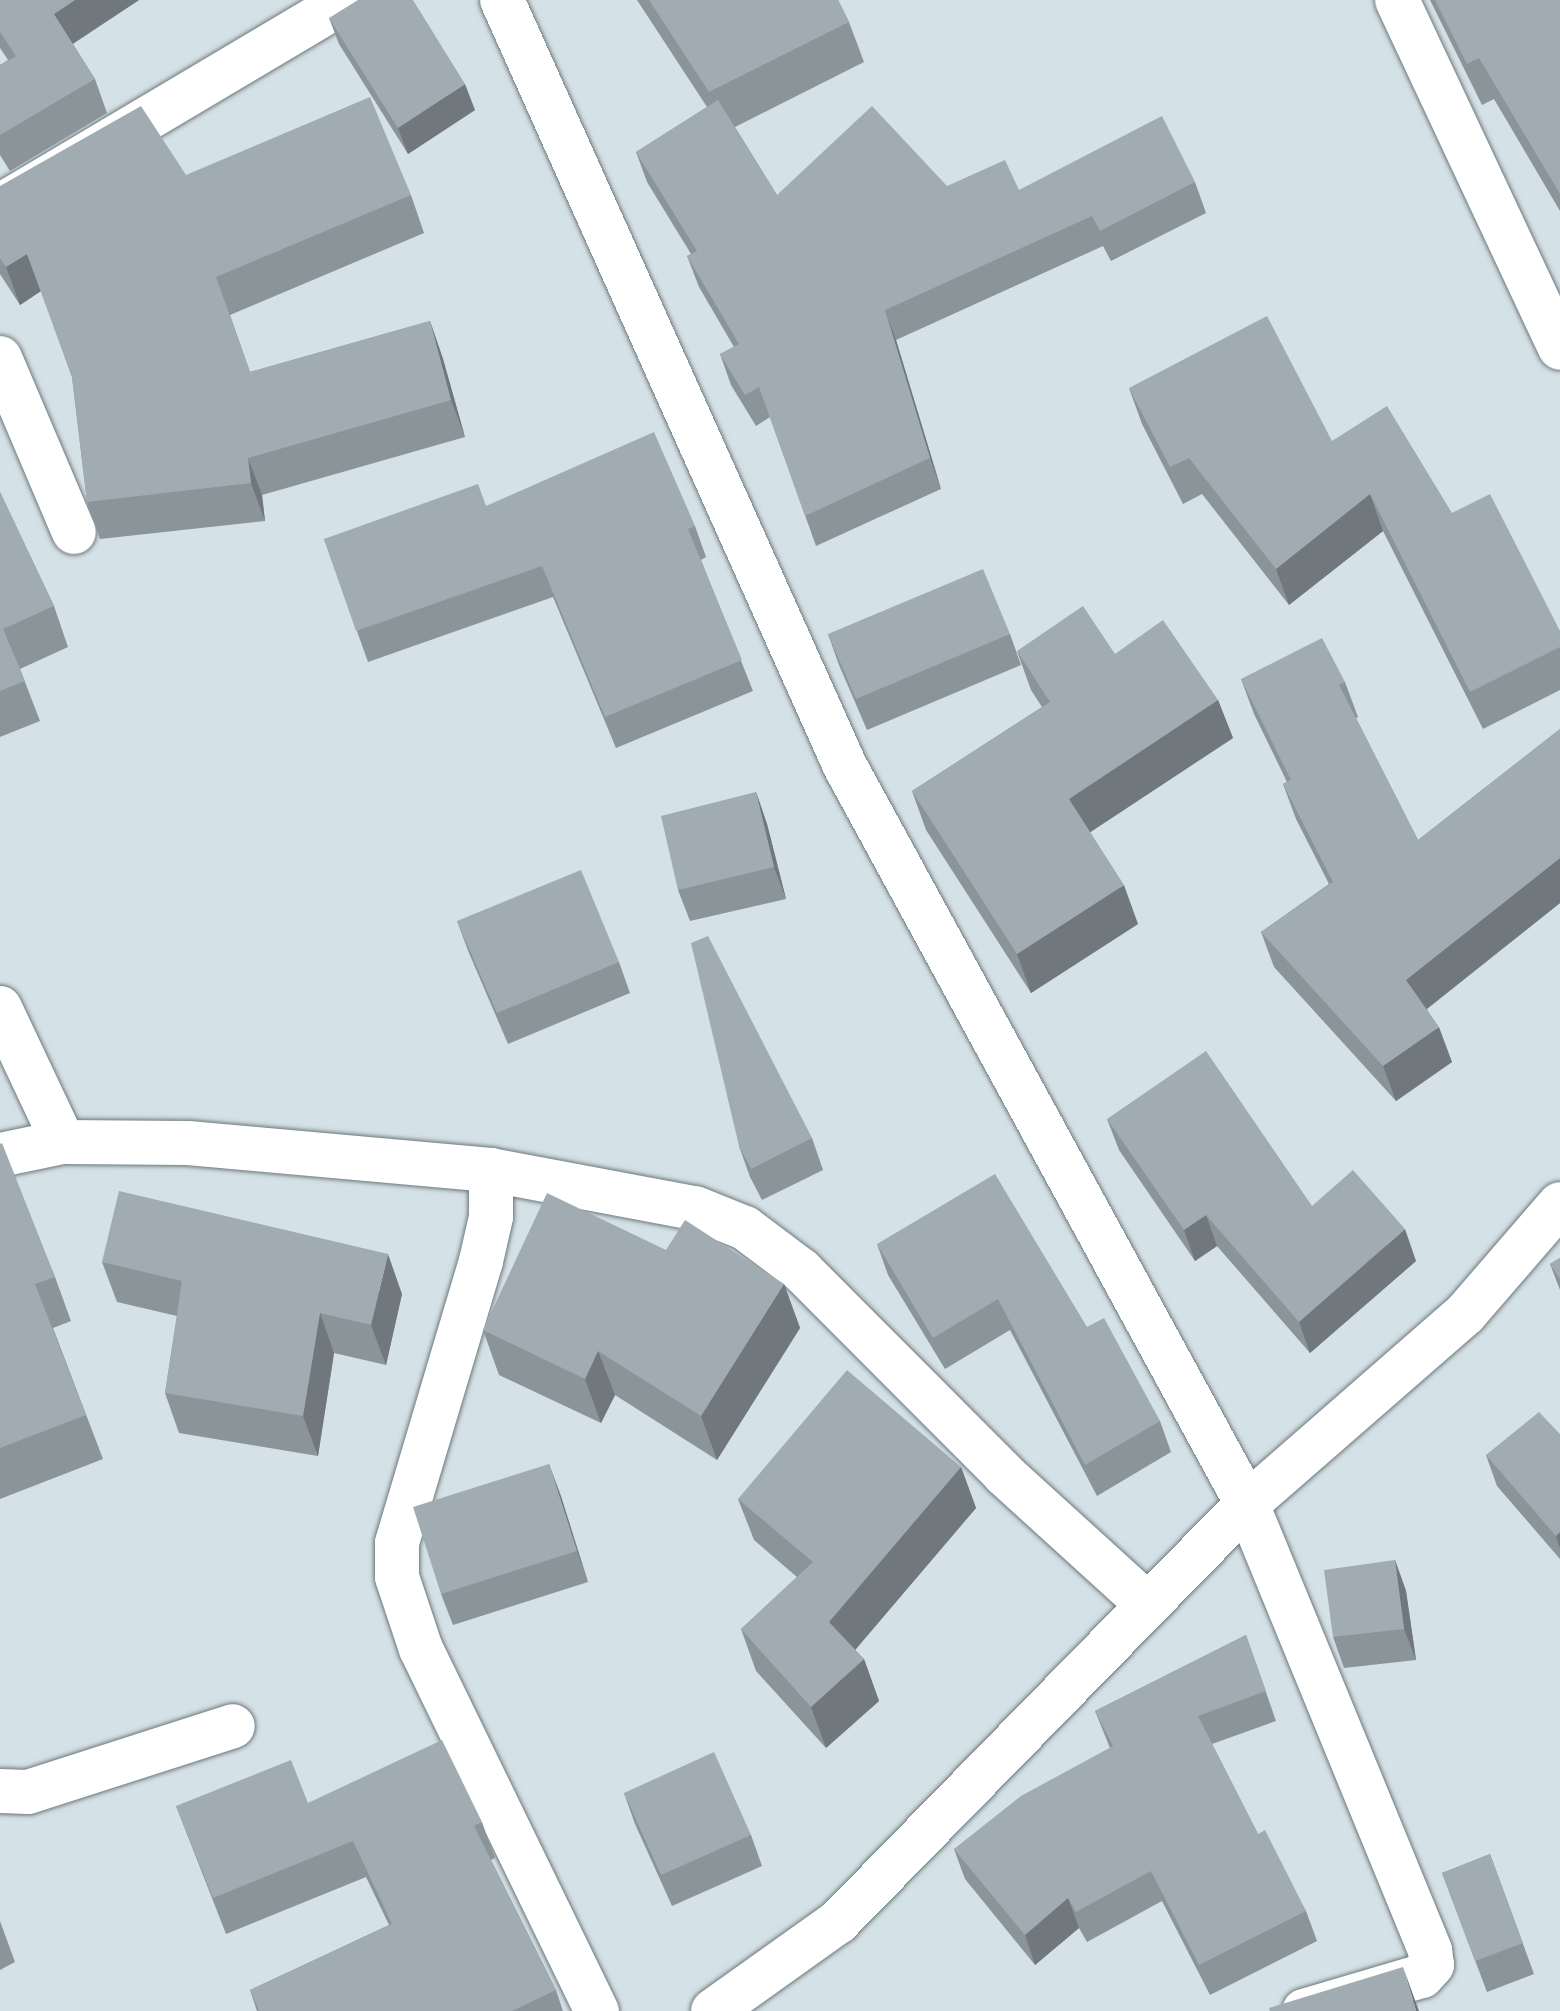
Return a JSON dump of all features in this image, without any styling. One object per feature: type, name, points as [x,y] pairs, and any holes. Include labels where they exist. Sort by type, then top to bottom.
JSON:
[{"type":"street","points":[[0,206],[347,0]]},
{"type":"street","points":[[502,0],[845,766],[1247,1504],[1432,1965],[1422,1976],[1304,2011]]},
{"type":"street","points":[[1397,0],[1560,348]]},
{"type":"street","points":[[0,358],[74,532]]},
{"type":"street","points":[[0,1008],[63,1142]]},
{"type":"street","points":[[0,1155],[63,1142],[188,1143],[491,1170],[695,1208],[745,1228],[801,1270],[1004,1474],[1146,1603]]},
{"type":"street","points":[[491,1170],[491,1217],[485,1246],[397,1543],[397,1577],[421,1649],[597,2011]]},
{"type":"street","points":[[713,2011],[838,1922],[1146,1603],[1247,1504],[1465,1314],[1560,1204]]},
{"type":"street","points":[[0,1791],[28,1792],[233,1726]]},
{"type":"building","points":[[0,0],[75,0],[54,14],[95,79],[0,135],[0,65],[16,56],[0,32]]},
{"type":"building","points":[[358,0],[413,0],[465,84],[398,128],[329,18]]},
{"type":"building","points":[[649,0],[838,0],[849,22],[709,92]]},
{"type":"building","points":[[1435,0],[1560,0],[1560,194],[1479,58],[1467,64]]},
{"type":"building","points":[[370,97],[411,195],[216,277],[250,372],[430,321],[451,400],[248,458],[251,483],[87,502],[72,377],[27,254],[6,267],[0,258],[0,186],[141,106],[186,175]]},
{"type":"building","points":[[718,100],[777,195],[872,106],[947,186],[1005,160],[1019,190],[1162,116],[1195,182],[1100,231],[1092,216],[885,310],[930,458],[805,516],[759,387],[745,395],[720,354],[739,344],[687,256],[697,251],[636,152]]},
{"type":"building","points":[[1267,316],[1332,441],[1387,406],[1452,513],[1490,494],[1560,631],[1560,647],[1470,692],[1370,494],[1276,569],[1189,458],[1170,467],[1129,388]]},
{"type":"building","points":[[654,432],[695,526],[688,529],[742,660],[605,717],[542,566],[356,631],[324,539],[478,484],[486,506]]},
{"type":"building","points":[[0,492],[54,606],[3,629],[25,681],[0,691]]},
{"type":"building","points":[[983,569],[1010,634],[856,699],[828,634]]},
{"type":"building","points":[[1083,606],[1115,654],[1163,620],[1218,700],[1069,799],[1124,885],[1017,954],[912,791],[1050,702],[1017,651]]},
{"type":"building","points":[[1322,638],[1345,682],[1339,685],[1418,840],[1560,729],[1560,858],[1406,980],[1439,1027],[1383,1066],[1261,932],[1333,882],[1283,784],[1291,780],[1241,679]]},
{"type":"building","points":[[756,792],[774,867],[678,890],[661,816]]},
{"type":"building","points":[[581,870],[619,962],[497,1013],[457,921]]},
{"type":"building","points":[[708,936],[812,1138],[751,1169],[739,1146],[691,943]]},
{"type":"building","points":[[1206,1051],[1312,1206],[1353,1170],[1405,1229],[1299,1322],[1206,1215],[1184,1230],[1107,1119]]},
{"type":"building","points":[[0,1144],[55,1277],[35,1284],[86,1415],[0,1448]]},
{"type":"building","points":[[995,1174],[1087,1327],[1104,1318],[1160,1421],[1085,1465],[998,1299],[933,1338],[877,1244]]},
{"type":"building","points":[[119,1191],[388,1254],[371,1325],[320,1313],[303,1416],[165,1393],[182,1281],[102,1262]]},
{"type":"building","points":[[547,1193],[666,1250],[685,1220],[784,1284],[701,1416],[598,1351],[585,1379],[483,1330]]},
{"type":"building","points":[[1560,1258],[1560,1279],[1550,1264]]},
{"type":"building","points":[[847,1370],[961,1467],[829,1622],[864,1659],[811,1707],[741,1629],[813,1562],[738,1499]]},
{"type":"building","points":[[1539,1412],[1560,1434],[1560,1532],[1556,1536],[1486,1455]]},
{"type":"building","points":[[549,1464],[577,1551],[441,1594],[413,1507]]},
{"type":"building","points":[[1395,1560],[1404,1629],[1333,1637],[1324,1570]]},
{"type":"building","points":[[1246,1635],[1266,1691],[1198,1716],[1258,1834],[1265,1830],[1306,1911],[1199,1965],[1151,1871],[1076,1912],[1068,1898],[1025,1935],[954,1849],[1021,1796],[1113,1746],[1095,1711]]},
{"type":"building","points":[[442,1740],[482,1822],[474,1826],[556,1990],[512,2011],[259,2011],[250,1990],[392,1924],[353,1841],[213,1898],[176,1806],[291,1760],[308,1803]]},
{"type":"building","points":[[714,1752],[751,1835],[661,1875],[624,1793]]},
{"type":"building","points":[[1490,1854],[1523,1943],[1475,1961],[1442,1873]]},
{"type":"building","points":[[1403,1967],[1416,2011],[1270,2011],[1269,2008]]}]
